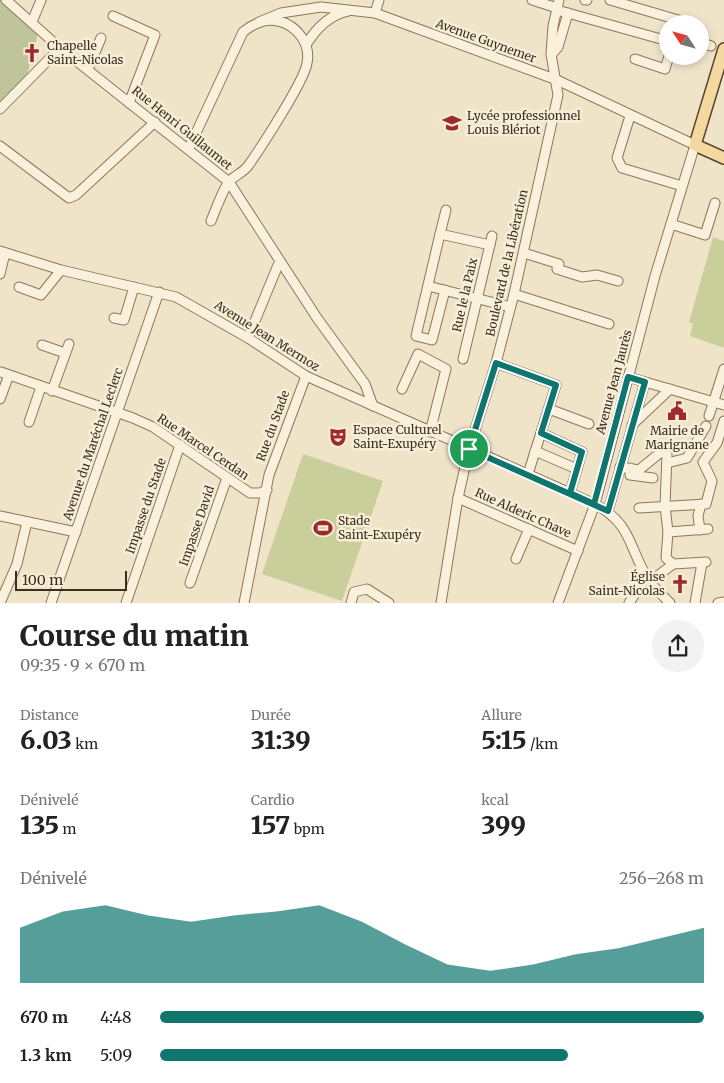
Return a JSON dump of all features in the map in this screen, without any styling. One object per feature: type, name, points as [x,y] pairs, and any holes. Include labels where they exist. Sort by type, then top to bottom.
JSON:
[{"type":"main road","points":[[724,49],[695,145],[724,158]]},
{"type":"street","name":"Rue Henri Guillaumet","points":[[6,0],[60,48],[189,148],[229,182],[317,318],[365,384],[373,406]]},
{"type":"street","points":[[32,22],[41,0]]},
{"type":"street","points":[[375,13],[379,0]]},
{"type":"street","points":[[532,0],[558,6],[568,13],[659,38]]},
{"type":"street","points":[[610,0],[660,15]]},
{"type":"street","name":"Boulevard de la Libération","points":[[441,603],[458,498],[469,449],[496,363],[514,294],[558,95],[552,54],[558,6]]},
{"type":"street","name":"Avenue Guynemer","points":[[259,22],[297,10],[321,7],[375,13],[557,80],[695,145]]},
{"type":"street","points":[[306,46],[311,36],[327,21],[345,11],[358,10]]},
{"type":"street","points":[[552,54],[558,47],[568,13]]},
{"type":"street","points":[[113,16],[156,35],[129,102]]},
{"type":"street","points":[[189,148],[243,32],[259,22],[278,21],[286,24],[301,35],[306,46],[308,62],[301,79],[248,167],[229,182],[211,221]]},
{"type":"street","points":[[88,69],[101,38]]},
{"type":"street","points":[[0,109],[60,48]]},
{"type":"street","points":[[635,59],[665,69],[666,65]]},
{"type":"street","points":[[630,116],[618,158],[622,168],[682,186]]},
{"type":"street","points":[[0,146],[70,198],[76,195],[148,130],[154,122]]},
{"type":"street","name":"Avenue Jean Jaurès","points":[[594,504],[671,224],[695,145]]},
{"type":"street","points":[[671,224],[705,235],[715,203]]},
{"type":"street","points":[[445,290],[432,340],[416,336],[446,210]]},
{"type":"street","name":"Rue le la Paix","points":[[440,234],[491,241],[463,359]]},
{"type":"street","points":[[0,274],[3,252]]},
{"type":"street","name":"Avenue Jean Mermoz","points":[[3,252],[61,270],[159,292],[198,309],[248,338],[306,376],[594,504]]},
{"type":"street","points":[[524,253],[559,264],[557,269],[582,277],[597,275],[618,281]]},
{"type":"street","points":[[248,338],[278,265]]},
{"type":"street","points":[[19,287],[41,294],[61,270]]},
{"type":"street","points":[[114,318],[124,320],[134,286]]},
{"type":"street","points":[[428,286],[510,307]]},
{"type":"street","name":"Avenue du Maréchal Leclerc","points":[[51,603],[159,292]]},
{"type":"street","points":[[514,294],[608,324]]},
{"type":"street","points":[[52,391],[69,344]]},
{"type":"street","points":[[42,345],[65,353]]},
{"type":"street","points":[[402,389],[418,354],[446,369],[430,432]]},
{"type":"street","points":[[496,363],[556,385],[528,474]]},
{"type":"street","points":[[709,416],[724,369]]},
{"type":"street","name":"Rue Marcel Cerdan","points":[[0,398],[5,373],[52,391],[118,412],[153,427],[250,493],[260,493],[267,490]]},
{"type":"street","name":"Rue du Stade","points":[[244,603],[269,475],[306,376]]},
{"type":"street","points":[[628,377],[724,405]]},
{"type":"street","points":[[608,511],[625,467],[632,425],[645,382]]},
{"type":"street","points":[[29,422],[41,387]]},
{"type":"street","points":[[632,425],[670,389]]},
{"type":"street","points":[[548,409],[590,424]]},
{"type":"street","points":[[668,532],[704,530],[698,516],[712,482],[703,462],[721,444],[724,421]]},
{"type":"street","points":[[667,463],[687,458],[706,426]]},
{"type":"street","points":[[541,433],[582,452],[570,493]]},
{"type":"street","points":[[702,435],[721,444]]},
{"type":"street","name":"Impasse du Stade","points":[[126,603],[180,445]]},
{"type":"street","points":[[535,451],[577,469]]},
{"type":"street","points":[[625,467],[639,470],[661,452],[666,454],[665,506],[668,532],[666,558],[673,564]]},
{"type":"street","points":[[625,467],[630,475],[653,478]]},
{"type":"street","name":"Impasse David","points":[[190,583],[226,478]]},
{"type":"street","name":"Rue Alderic Chave","points":[[458,498],[578,551]]},
{"type":"street","points":[[594,504],[608,511],[627,531],[649,579],[670,603]]},
{"type":"street","name":"Rue Alderic Chave","points":[[558,603],[594,504]]},
{"type":"street","points":[[639,508],[704,504]]},
{"type":"street","points":[[0,516],[76,532]]},
{"type":"street","points":[[0,603],[5,580],[17,564],[27,522]]},
{"type":"street","points":[[516,560],[529,529]]},
{"type":"street","points":[[629,603],[649,579],[673,564],[688,561],[704,563],[695,603]]},
{"type":"street","points":[[350,603],[354,592],[367,588],[389,603]]},
{"type":"street","points":[[718,603],[724,602]]},
{"type":"green space","points":[[0,0],[7,0],[39,30],[27,75],[0,103]]},
{"type":"green space","points":[[713,237],[724,241],[724,348],[690,336],[693,324],[689,322]]},
{"type":"green space","name":"Stade Saint-Exupéry","points":[[303,454],[383,481],[342,601],[262,574]]},
{"type":"place","name":"Chapelle Saint-Nicolas","points":[[32,53]]},
{"type":"place","name":"Lycée professionnel Louis Blériot","points":[[452,123]]},
{"type":"place","name":"Mairie de Marignane","points":[[677,411]]},
{"type":"place","name":"Espace Culturel Saint-Exupéry","points":[[338,437]]},
{"type":"place","name":"Stade Saint-Exupéry","points":[[323,528]]},
{"type":"place","name":"Église Saint-Nicolas","points":[[680,584]]},
{"type":"route","points":[[496,363],[556,385],[541,433],[582,452],[570,493],[594,504],[628,377],[645,382],[608,511],[469,449],[496,363]]}]
